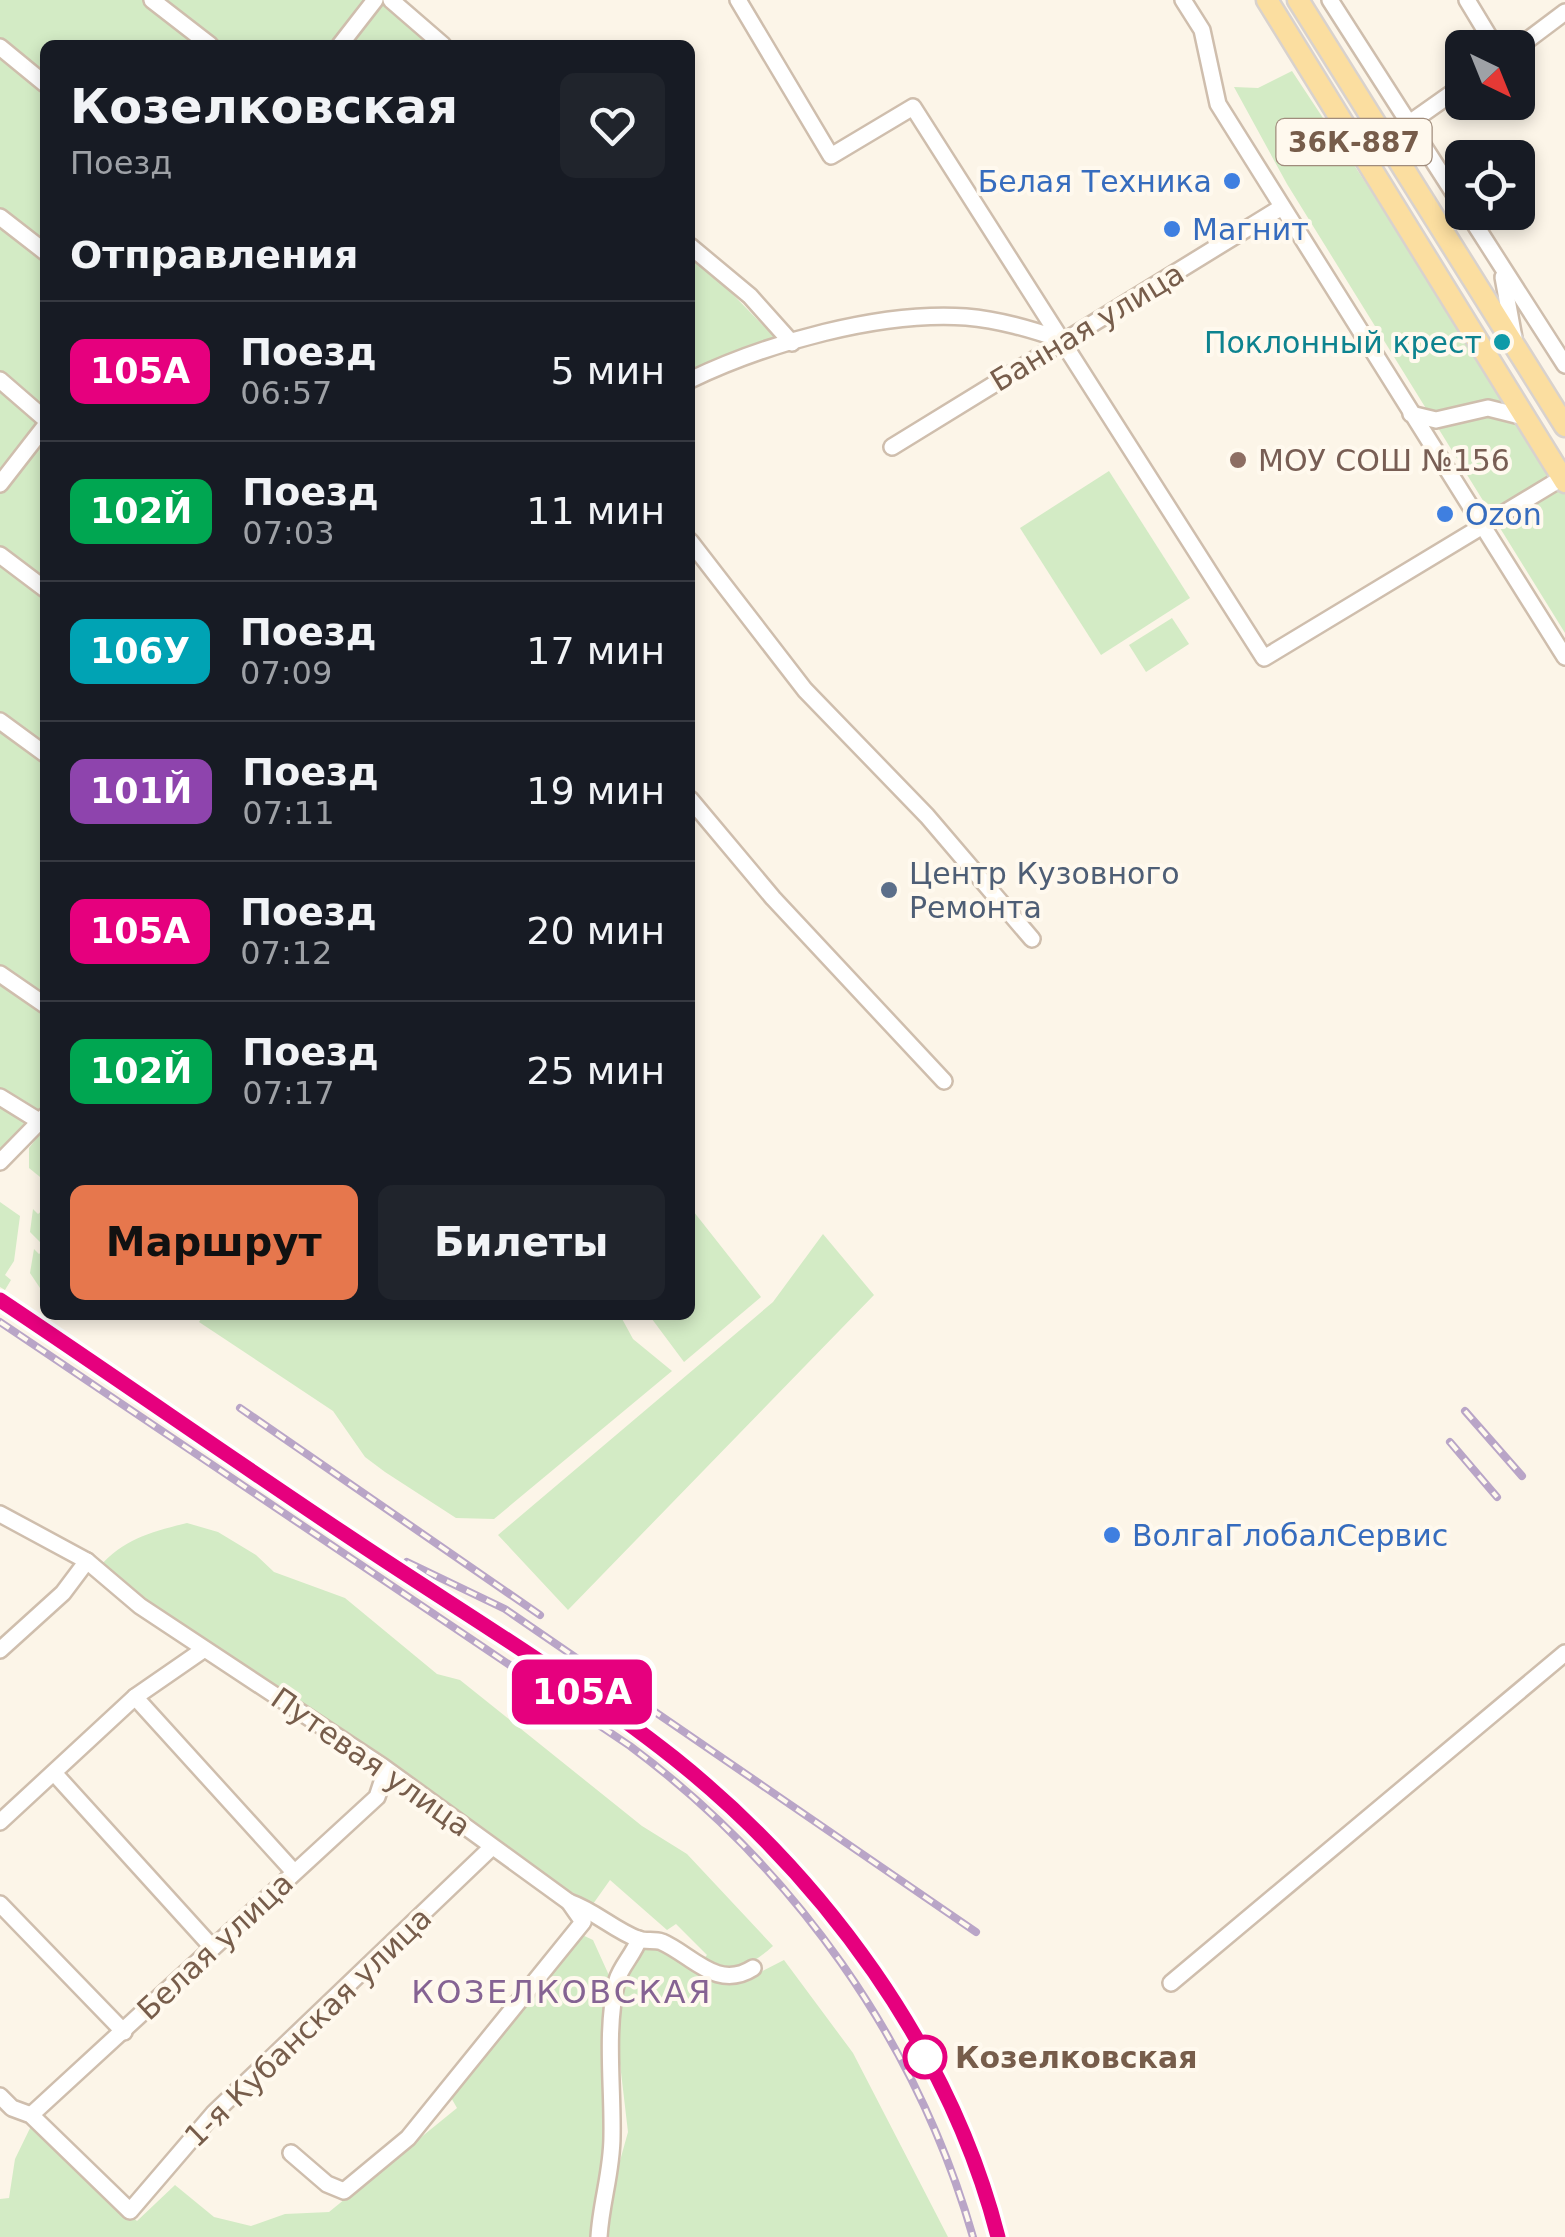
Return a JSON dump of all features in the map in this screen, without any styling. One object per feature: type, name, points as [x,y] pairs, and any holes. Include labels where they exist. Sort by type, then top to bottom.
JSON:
[{"type":"main road","name":"36К-887","points":[[1267,0],[1564,478]]},
{"type":"main road","name":"36К-887","points":[[1298,0],[1565,426]]},
{"type":"street","points":[[152,0],[204,40]]},
{"type":"street","points":[[344,40],[374,0]]},
{"type":"street","points":[[391,0],[436,40]]},
{"type":"street","points":[[738,0],[831,156],[913,107],[1264,658],[1564,478]]},
{"type":"street","points":[[1183,0],[1202,30],[1218,104],[1565,657]]},
{"type":"street","points":[[1320,0],[1340,15]]},
{"type":"street","points":[[1330,0],[1445,178]]},
{"type":"street","points":[[1467,0],[1485,30]]},
{"type":"street","points":[[1535,34],[1565,12]]},
{"type":"street","points":[[0,47],[40,80]]},
{"type":"street","points":[[1411,122],[1445,98]]},
{"type":"street","name":"Банная улица","points":[[892,447],[1282,207]]},
{"type":"street","points":[[0,217],[40,248]]},
{"type":"street","points":[[1477,230],[1565,365]]},
{"type":"street","points":[[695,250],[750,296],[792,343]]},
{"type":"street","points":[[1501,268],[1516,346]]},
{"type":"street","points":[[695,378],[792,343],[894,320],[964,317],[1014,324],[1062,340]]},
{"type":"street","points":[[0,380],[40,417]]},
{"type":"street","points":[[1411,414],[1436,420],[1488,408],[1524,417]]},
{"type":"street","points":[[0,484],[40,429]]},
{"type":"street","points":[[695,547],[805,690],[927,816],[1032,939]]},
{"type":"street","points":[[0,555],[40,585]]},
{"type":"street","points":[[0,721],[40,750]]},
{"type":"street","points":[[695,804],[773,898],[944,1081]]},
{"type":"street","points":[[0,974],[40,1002]]},
{"type":"street","points":[[0,1097],[40,1118]]},
{"type":"street","points":[[0,1162],[40,1121]]},
{"type":"street","name":"Путевая улица","points":[[0,1514],[87,1561],[203,1650],[471,1828],[491,1848],[569,1902],[595,1911],[639,1939],[659,1941],[705,1972],[741,1976],[752,1968]]},
{"type":"street","points":[[0,1650],[64,1592],[87,1561]]},
{"type":"street","points":[[0,1822],[134,1697],[203,1650]]},
{"type":"street","points":[[1171,1983],[1565,1653]]},
{"type":"street","points":[[134,1697],[294,1872]]},
{"type":"street","name":"Белая улица","points":[[31,2115],[376,1797],[386,1770]]},
{"type":"street","points":[[55,1774],[212,1947]]},
{"type":"street","name":"1-я Кубанская улица","points":[[31,2115],[130,2211],[214,2113],[491,1848]]},
{"type":"street","points":[[291,2153],[327,2184],[344,2190],[408,2138],[582,1922],[569,1902]]},
{"type":"street","points":[[0,1904],[124,2032]]},
{"type":"street","points":[[599,2237],[600,2208],[610,2182],[610,2023],[618,1974],[632,1960],[639,1939]]},
{"type":"street","points":[[0,2096],[12,2108],[31,2115]]},
{"type":"green space","points":[[0,0],[386,0],[432,40],[40,40],[40,1113],[0,1151]]},
{"type":"green space","points":[[1292,71],[1565,485],[1565,633],[1287,184],[1234,87],[1258,88]]},
{"type":"green space","points":[[695,255],[781,344],[695,372]]},
{"type":"green space","points":[[1109,471],[1190,598],[1101,655],[1020,528]]},
{"type":"green space","points":[[1172,618],[1189,644],[1146,672],[1129,645]]},
{"type":"green space","points":[[40,1134],[40,1177],[29,1168],[29,1148]]},
{"type":"green space","points":[[0,1202],[20,1216],[14,1261],[5,1275],[11,1280],[5,1290],[0,1287]]},
{"type":"green space","points":[[33,1209],[38,1214],[40,1242],[30,1232]]},
{"type":"green space","points":[[695,1213],[761,1297],[684,1362],[653,1320],[695,1320]]},
{"type":"green space","points":[[823,1234],[874,1295],[568,1610],[498,1535],[773,1302]]},
{"type":"green space","points":[[34,1249],[40,1253],[40,1288],[30,1273]]},
{"type":"green space","points":[[623,1320],[633,1339],[672,1371],[494,1519],[456,1518],[365,1457],[333,1411],[199,1322]]},
{"type":"green space","points":[[187,1523],[218,1532],[256,1555],[274,1572],[345,1598],[437,1674],[460,1680],[642,1826],[687,1854],[773,1946],[740,1967],[700,1963],[707,1955],[676,1924],[667,1930],[610,1880],[593,1904],[552,1881],[99,1567],[139,1538]]},
{"type":"green space","points":[[578,1933],[593,1940],[612,1982],[602,2025],[606,2185],[593,2206],[592,2237],[0,2237],[0,2199],[9,2198],[15,2159],[33,2122],[137,2221],[175,2185],[214,2217],[251,2226],[285,2214],[329,2212],[457,2108],[449,2094]]},
{"type":"green space","points":[[658,1946],[751,1977],[784,1960],[853,2053],[948,2237],[604,2237],[606,2211],[628,2132],[615,2021],[623,1977],[644,1947]]},
{"type":"railway","points":[[0,1300],[601,1704],[729,1805],[830,1912],[875,1972],[914,2034],[949,2100],[977,2167],[998,2237]]},
{"type":"railway","points":[[0,1322],[630,1746],[689,1794],[744,1846],[842,1963],[883,2027],[919,2095],[949,2165],[973,2237]]},
{"type":"railway","points":[[240,1408],[540,1615]]},
{"type":"railway","points":[[1465,1411],[1522,1476]]},
{"type":"railway","points":[[1450,1442],[1497,1497]]},
{"type":"railway","points":[[407,1562],[505,1609],[976,1932]]},
{"type":"train","name":"105А","points":[[0,1300],[632,1727],[675,1758],[758,1833],[798,1874],[840,1927],[910,2030],[970,2151],[998,2237]]},
{"type":"place","name":"Белая Техника","points":[[1232,181]]},
{"type":"place","name":"Магнит","points":[[1172,229]]},
{"type":"place","name":"Поклонный крест","points":[[1502,342]]},
{"type":"place","name":"МОУ СОШ №156","points":[[1238,460]]},
{"type":"place","name":"Ozon","points":[[1445,514]]},
{"type":"place","name":"Центр Кузовного Ремонта","points":[[889,890]]},
{"type":"place","name":"ВолгаГлобалСервис","points":[[1112,1535]]},
{"type":"place","name":"Козелковская","points":[[925,2057]]},
{"type":"district","name":"КОЗЕЛКОВСКАЯ","points":[[562,1992]]}]
